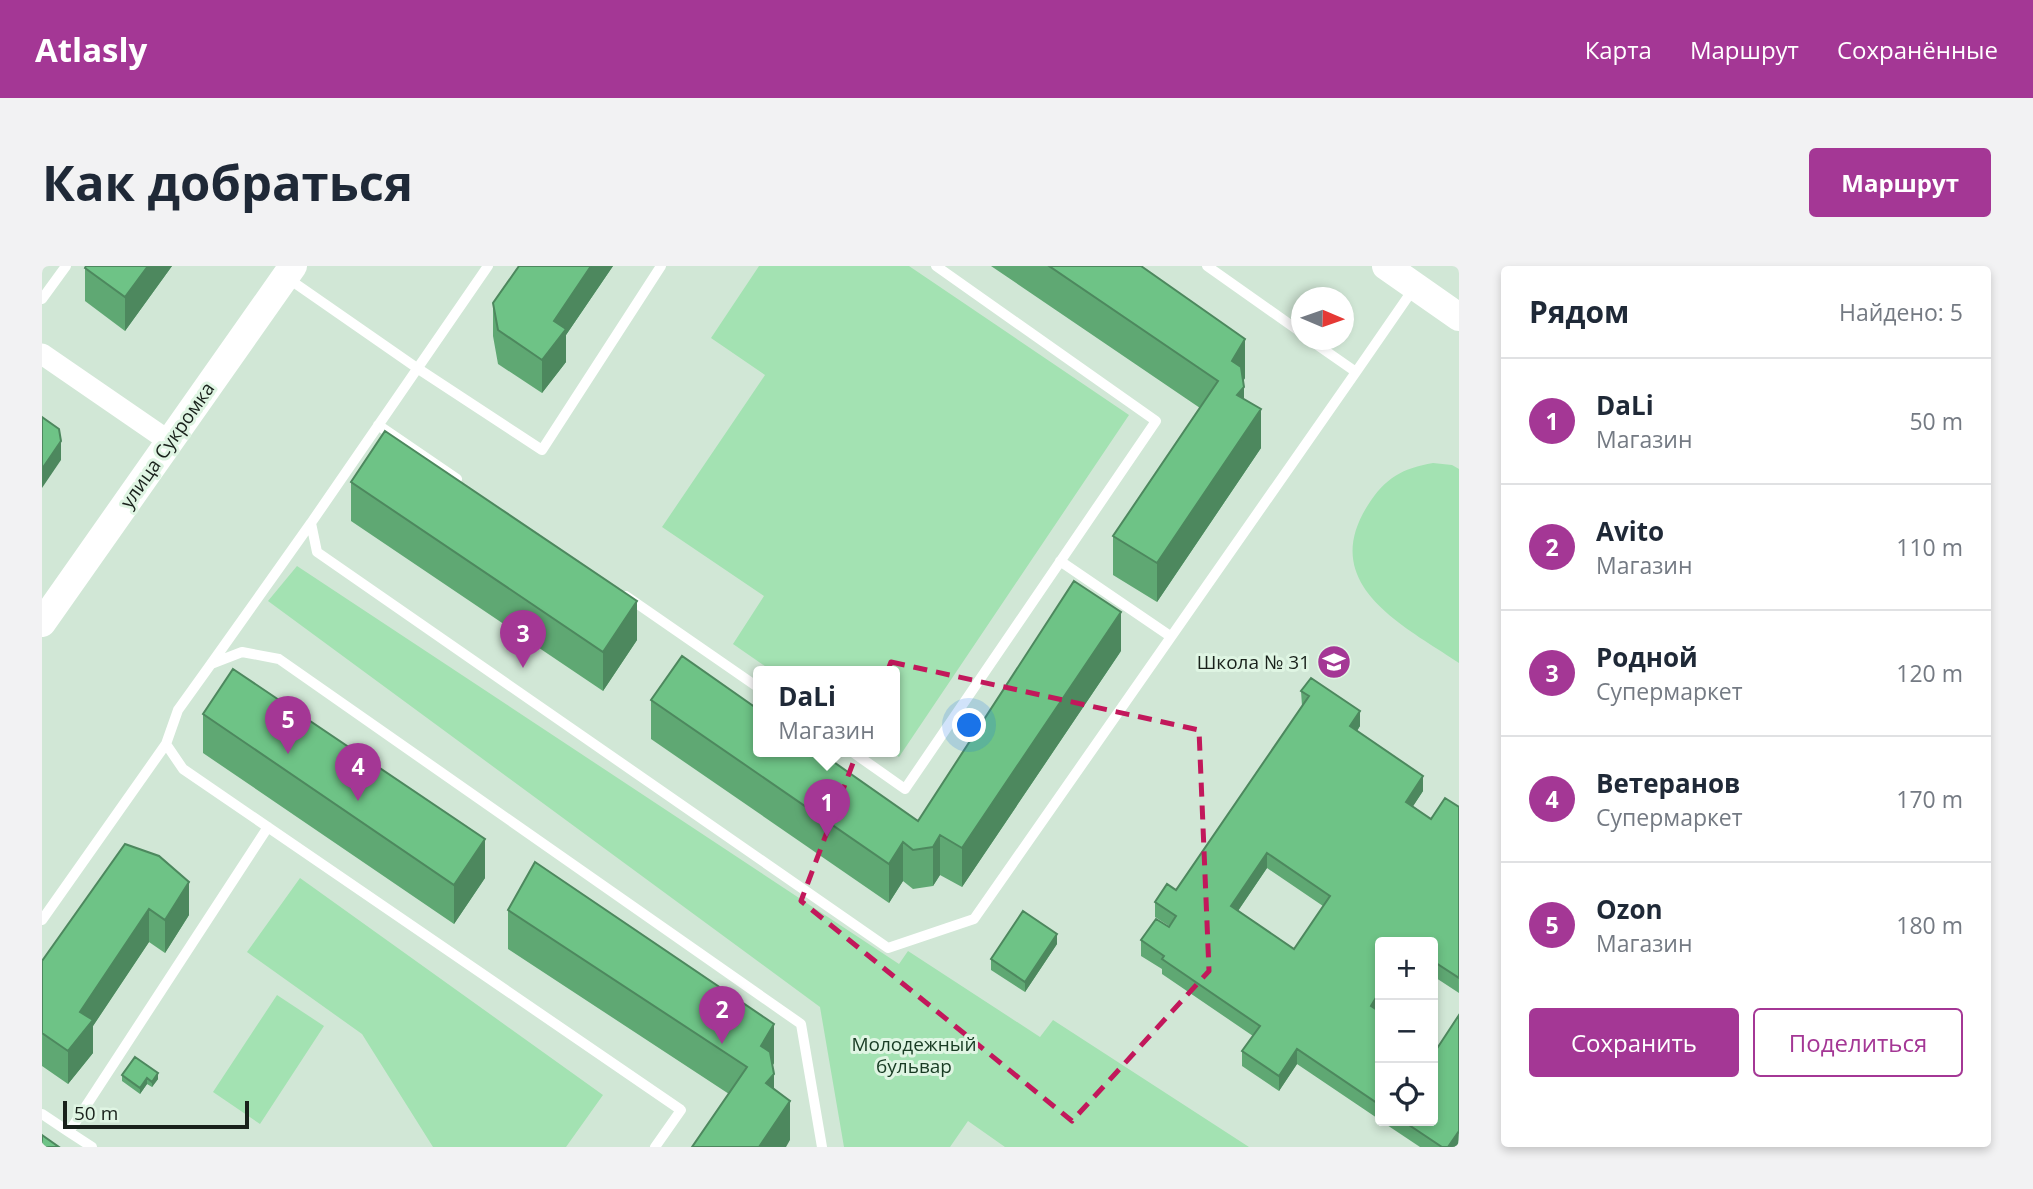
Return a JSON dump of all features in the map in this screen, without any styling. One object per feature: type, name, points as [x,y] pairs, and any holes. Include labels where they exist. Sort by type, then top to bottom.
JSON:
[{"type":"street","points":[[1386,266],[1459,317]]},
{"type":"street","name":"улица Сукромка","points":[[42,624],[289,271]]},
{"type":"street","points":[[42,354],[170,442]]},
{"type":"lane","points":[[42,299],[66,266]]},
{"type":"lane","points":[[42,920],[166,744],[178,710],[488,266]]},
{"type":"lane","points":[[289,271],[417,368],[542,450],[661,266]]},
{"type":"lane","points":[[860,757],[905,789],[1156,421],[936,266]]},
{"type":"lane","points":[[1207,266],[1291,326]]},
{"type":"lane","points":[[311,523],[317,552],[888,948],[974,919],[1415,286]]},
{"type":"lane","points":[[1324,350],[1356,372]]},
{"type":"lane","points":[[378,425],[470,488]]},
{"type":"lane","points":[[1060,561],[1170,636]]},
{"type":"lane","points":[[619,591],[753,684]]},
{"type":"lane","points":[[211,664],[242,652],[279,659],[801,1024],[822,1147]]},
{"type":"lane","points":[[166,744],[183,769],[681,1110],[655,1147]]},
{"type":"lane","points":[[69,1132],[268,827]]},
{"type":"lane","points":[[42,1114],[92,1147]]},
{"type":"highlighted area","points":[[891,662],[1199,730],[1209,971],[1072,1121],[801,901]]},
{"type":"green space","points":[[759,266],[909,266],[1129,415],[900,756],[900,666],[765,666],[733,644],[764,596],[662,527],[765,375],[711,338]]},
{"type":"green space","points":[[1433,463],[1452,465],[1459,469],[1459,663],[1414,634],[1374,600],[1360,580],[1353,558],[1355,533],[1374,496],[1388,481],[1404,471]]},
{"type":"green space","name":"Молодежный бульвар","points":[[297,566],[899,964],[908,951],[1040,1037],[1053,1020],[1249,1147],[1005,1147],[968,1121],[950,1147],[844,1147],[820,1007],[268,601]]},
{"type":"green space","points":[[300,878],[603,1095],[566,1147],[433,1147],[362,1034],[247,952]]},
{"type":"green space","points":[[277,995],[324,1026],[260,1124],[213,1092]]},
{"type":"building","points":[[148,266],[125,297],[85,268]]},
{"type":"building","points":[[519,266],[591,266],[554,321],[566,329],[542,360],[498,330],[493,303]]},
{"type":"building","points":[[1049,266],[1141,266],[1245,339],[1232,361],[1241,367],[1244,387],[1237,395],[1261,409],[1157,563],[1113,536],[1218,381]]},
{"type":"building","points":[[42,417],[59,429],[61,441],[42,469]]},
{"type":"building","points":[[385,431],[637,601],[603,652],[351,482]]},
{"type":"building","points":[[1074,581],[1121,612],[962,848],[940,835],[933,847],[913,850],[903,842],[889,864],[651,700],[682,656],[753,706],[753,757],[827,757],[918,821]]},
{"type":"building","points":[[233,669],[485,839],[454,885],[203,714]]},
{"type":"building","points":[[1311,678],[1360,711],[1350,726],[1423,776],[1406,802],[1431,819],[1445,798],[1459,807],[1459,978],[1438,964],[1438,937],[1375,937],[1375,999],[1371,1006],[1375,1009],[1375,1102],[1297,1049],[1279,1076],[1242,1051],[1260,1026],[1162,959],[1164,956],[1141,940],[1156,919],[1169,927],[1176,916],[1155,902],[1167,884],[1176,890],[1309,696],[1301,691]],"holes":[[[1267,853],[1330,896],[1294,949],[1231,906]]]},
{"type":"building","points":[[125,844],[159,856],[189,882],[165,920],[149,909],[80,1012],[93,1020],[68,1051],[42,1033],[42,961]]},
{"type":"building","points":[[535,862],[774,1024],[761,1046],[770,1052],[774,1074],[766,1083],[790,1101],[759,1147],[692,1147],[747,1067],[508,910]]},
{"type":"building","points":[[1023,911],[1057,934],[1025,982],[991,959]]},
{"type":"building","points":[[1459,1015],[1459,1131],[1448,1147],[1442,1147],[1410,1126],[1438,1126],[1438,1047]]},
{"type":"building","points":[[135,1057],[158,1073],[152,1082],[147,1078],[140,1088],[122,1075]]},
{"type":"building","points":[[42,1135],[59,1147],[42,1147]]},
{"type":"place","name":"Школа № 31","points":[[1334,662]]},
{"type":"place","name":"Родной","points":[[523,668]]},
{"type":"place","name":"Ozon","points":[[288,754]]},
{"type":"place","name":"Ветеранов","points":[[358,801]]},
{"type":"place","name":"DaLi","points":[[827,837]]},
{"type":"place","name":"Avito","points":[[722,1044]]}]
